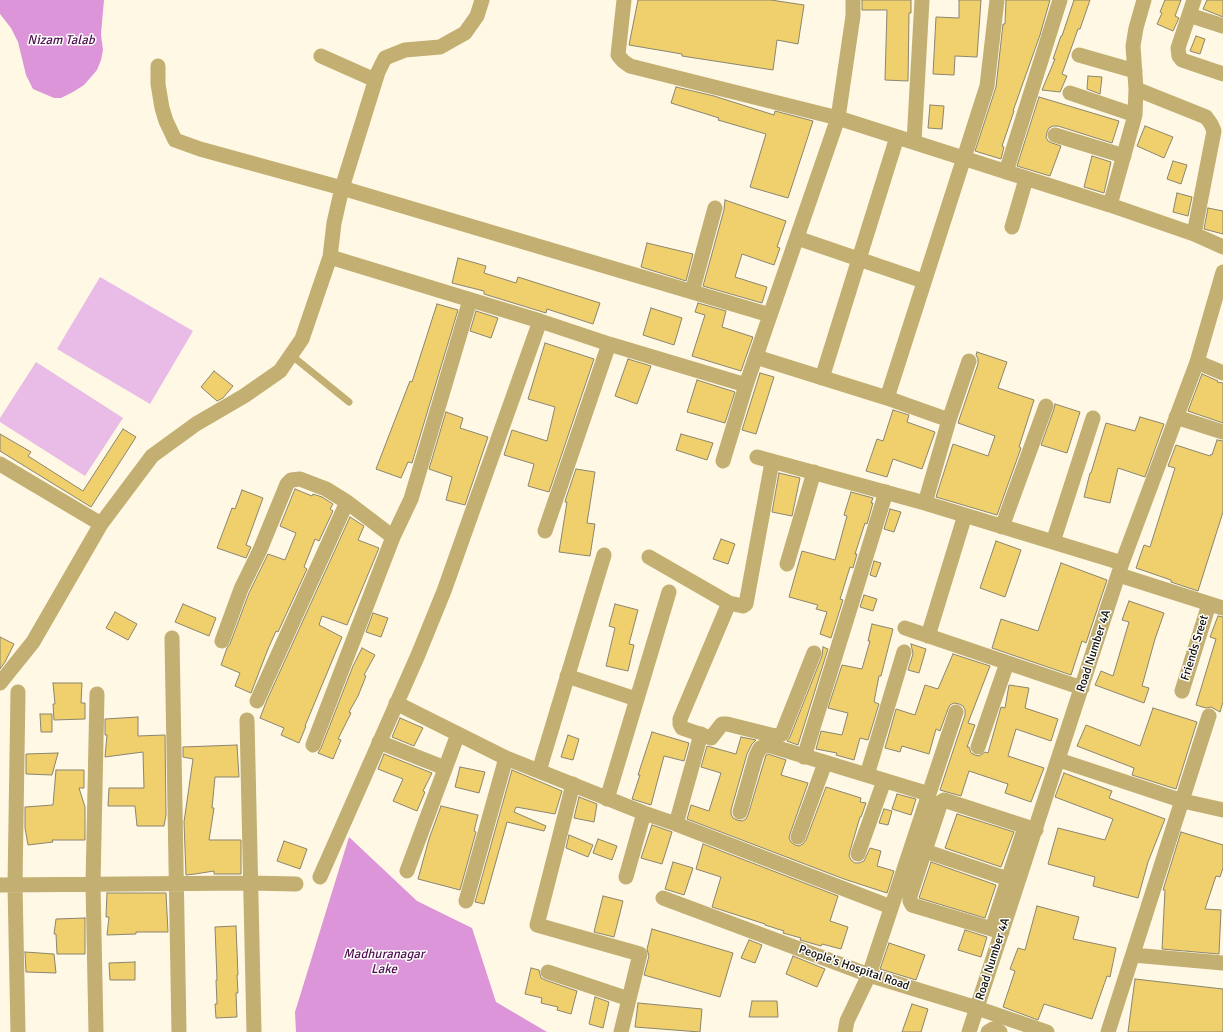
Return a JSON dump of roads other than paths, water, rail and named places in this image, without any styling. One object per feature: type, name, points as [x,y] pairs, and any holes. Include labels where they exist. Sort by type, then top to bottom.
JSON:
[{"type":"street","points":[[0,683],[33,642],[101,524],[152,456],[196,424],[244,396],[280,371],[302,339],[330,257],[334,223],[342,188],[378,72],[386,58],[405,50],[440,47],[465,33],[477,16],[482,0]]},
{"type":"street","points":[[624,0],[618,55],[630,66],[838,118],[1110,205],[1194,234],[1223,247]]},
{"type":"street","points":[[723,461],[746,385],[838,118],[854,0]]},
{"type":"street","points":[[914,142],[922,0]]},
{"type":"street","points":[[886,398],[987,86],[997,0]]},
{"type":"street","points":[[1006,172],[1060,0]]},
{"type":"street","points":[[1110,205],[1135,115],[1136,89],[1133,46],[1136,28],[1144,0]]},
{"type":"street","points":[[1194,0],[1178,48],[1179,56],[1182,60],[1223,74]]},
{"type":"street","points":[[1189,15],[1223,26]]},
{"type":"street","points":[[1079,54],[1135,71]]},
{"type":"street","points":[[322,56],[375,80]]},
{"type":"street","points":[[158,66],[158,84],[162,108],[175,140],[200,149],[342,188],[770,315]]},
{"type":"street","points":[[1136,89],[1206,117],[1212,124],[1214,131],[1194,234]]},
{"type":"street","points":[[1070,93],[1135,115]]},
{"type":"street","points":[[1055,135],[1124,156]]},
{"type":"street","points":[[822,378],[896,137]]},
{"type":"street","points":[[1012,227],[1026,179]]},
{"type":"street","points":[[692,292],[715,208]]},
{"type":"street","points":[[797,238],[923,281]]},
{"type":"street","points":[[330,257],[746,385]]},
{"type":"street","name":"Road Number 4A","points":[[969,1032],[977,1008],[997,931],[1030,829],[1059,760],[1121,569],[1197,362],[1223,272]]},
{"type":"street","points":[[313,746],[393,537],[410,499],[470,300]]},
{"type":"street","points":[[320,877],[444,591],[540,321]]},
{"type":"street","points":[[546,531],[609,344]]},
{"type":"street","points":[[756,357],[886,398],[949,420]]},
{"type":"street","points":[[925,503],[949,420],[969,361]]},
{"type":"street","points":[[1197,362],[1223,373]]},
{"type":"street","points":[[1002,527],[1046,406]]},
{"type":"street","points":[[1176,417],[1223,432]]},
{"type":"street","points":[[1053,542],[1093,418]]},
{"type":"street","points":[[757,457],[925,503],[1053,542],[1216,606]]},
{"type":"street","points":[[649,557],[728,603],[743,606],[746,604],[772,462]]},
{"type":"street","points":[[0,464],[101,524]]},
{"type":"street","points":[[787,564],[814,472]]},
{"type":"street","points":[[222,640],[241,589],[260,550],[287,484],[292,480],[300,479],[326,490],[347,502],[393,537]]},
{"type":"street","points":[[804,756],[886,492]]},
{"type":"street","points":[[257,701],[347,502]]},
{"type":"street","points":[[928,636],[965,515]]},
{"type":"street","points":[[539,771],[604,555]]},
{"type":"street","points":[[607,799],[669,592]]},
{"type":"street","points":[[728,603],[680,719],[682,728],[711,738],[722,724],[775,736],[782,734],[814,653]]},
{"type":"street","name":"Friends Sreet","points":[[1182,691],[1216,606]]},
{"type":"street","points":[[905,628],[1082,688]]},
{"type":"street","points":[[172,638],[179,1032]]},
{"type":"street","points":[[867,775],[904,652]]},
{"type":"street","points":[[978,747],[1007,663]]},
{"type":"street","points":[[567,676],[636,699]]},
{"type":"street","points":[[18,692],[15,885],[18,1032]]},
{"type":"street","points":[[96,1032],[93,884],[97,694]]},
{"type":"street","points":[[396,703],[506,758],[644,814],[676,824],[891,907]]},
{"type":"street","points":[[845,1032],[847,1021],[869,975],[956,712]]},
{"type":"street","points":[[1108,1032],[1209,716]]},
{"type":"street","points":[[247,720],[254,1032]]},
{"type":"street","points":[[408,872],[458,734]]},
{"type":"street","points":[[676,824],[701,734]]},
{"type":"street","points":[[379,742],[445,768]]},
{"type":"street","points":[[740,812],[756,756],[760,748],[768,745],[928,794]]},
{"type":"street","points":[[466,901],[506,758]]},
{"type":"street","points":[[1059,760],[1183,800],[1223,810]]},
{"type":"street","points":[[798,837],[825,763]]},
{"type":"street","points":[[858,854],[884,781]]},
{"type":"street","points":[[573,784],[537,925],[640,954],[621,1032]]},
{"type":"street","points":[[997,931],[912,905],[910,896],[941,802],[944,800],[1030,829]]},
{"type":"street","points":[[626,877],[644,814]]},
{"type":"street","points":[[925,851],[1013,881]]},
{"type":"street","points":[[0,885],[250,882],[296,884]]},
{"type":"street","name":"People's Hospital Road","points":[[663,898],[869,975],[977,1008],[1041,1031]]},
{"type":"street","points":[[1133,955],[1223,963]]},
{"type":"street","points":[[548,972],[629,999]]},
{"type":"street","points":[[988,1032],[993,1029],[1000,1032]]},
{"type":"lane","points":[[291,355],[349,402]]},
{"type":"water","name":"Nizam Talab","points":[[0,0],[104,0],[101,34],[103,50],[97,70],[84,85],[61,98],[54,98],[33,89],[26,75],[18,42],[11,28],[0,14]]},
{"type":"water","name":"Madhuranagar Lake","points":[[349,837],[417,901],[472,928],[496,1002],[547,1032],[296,1032],[295,1012]]}]
